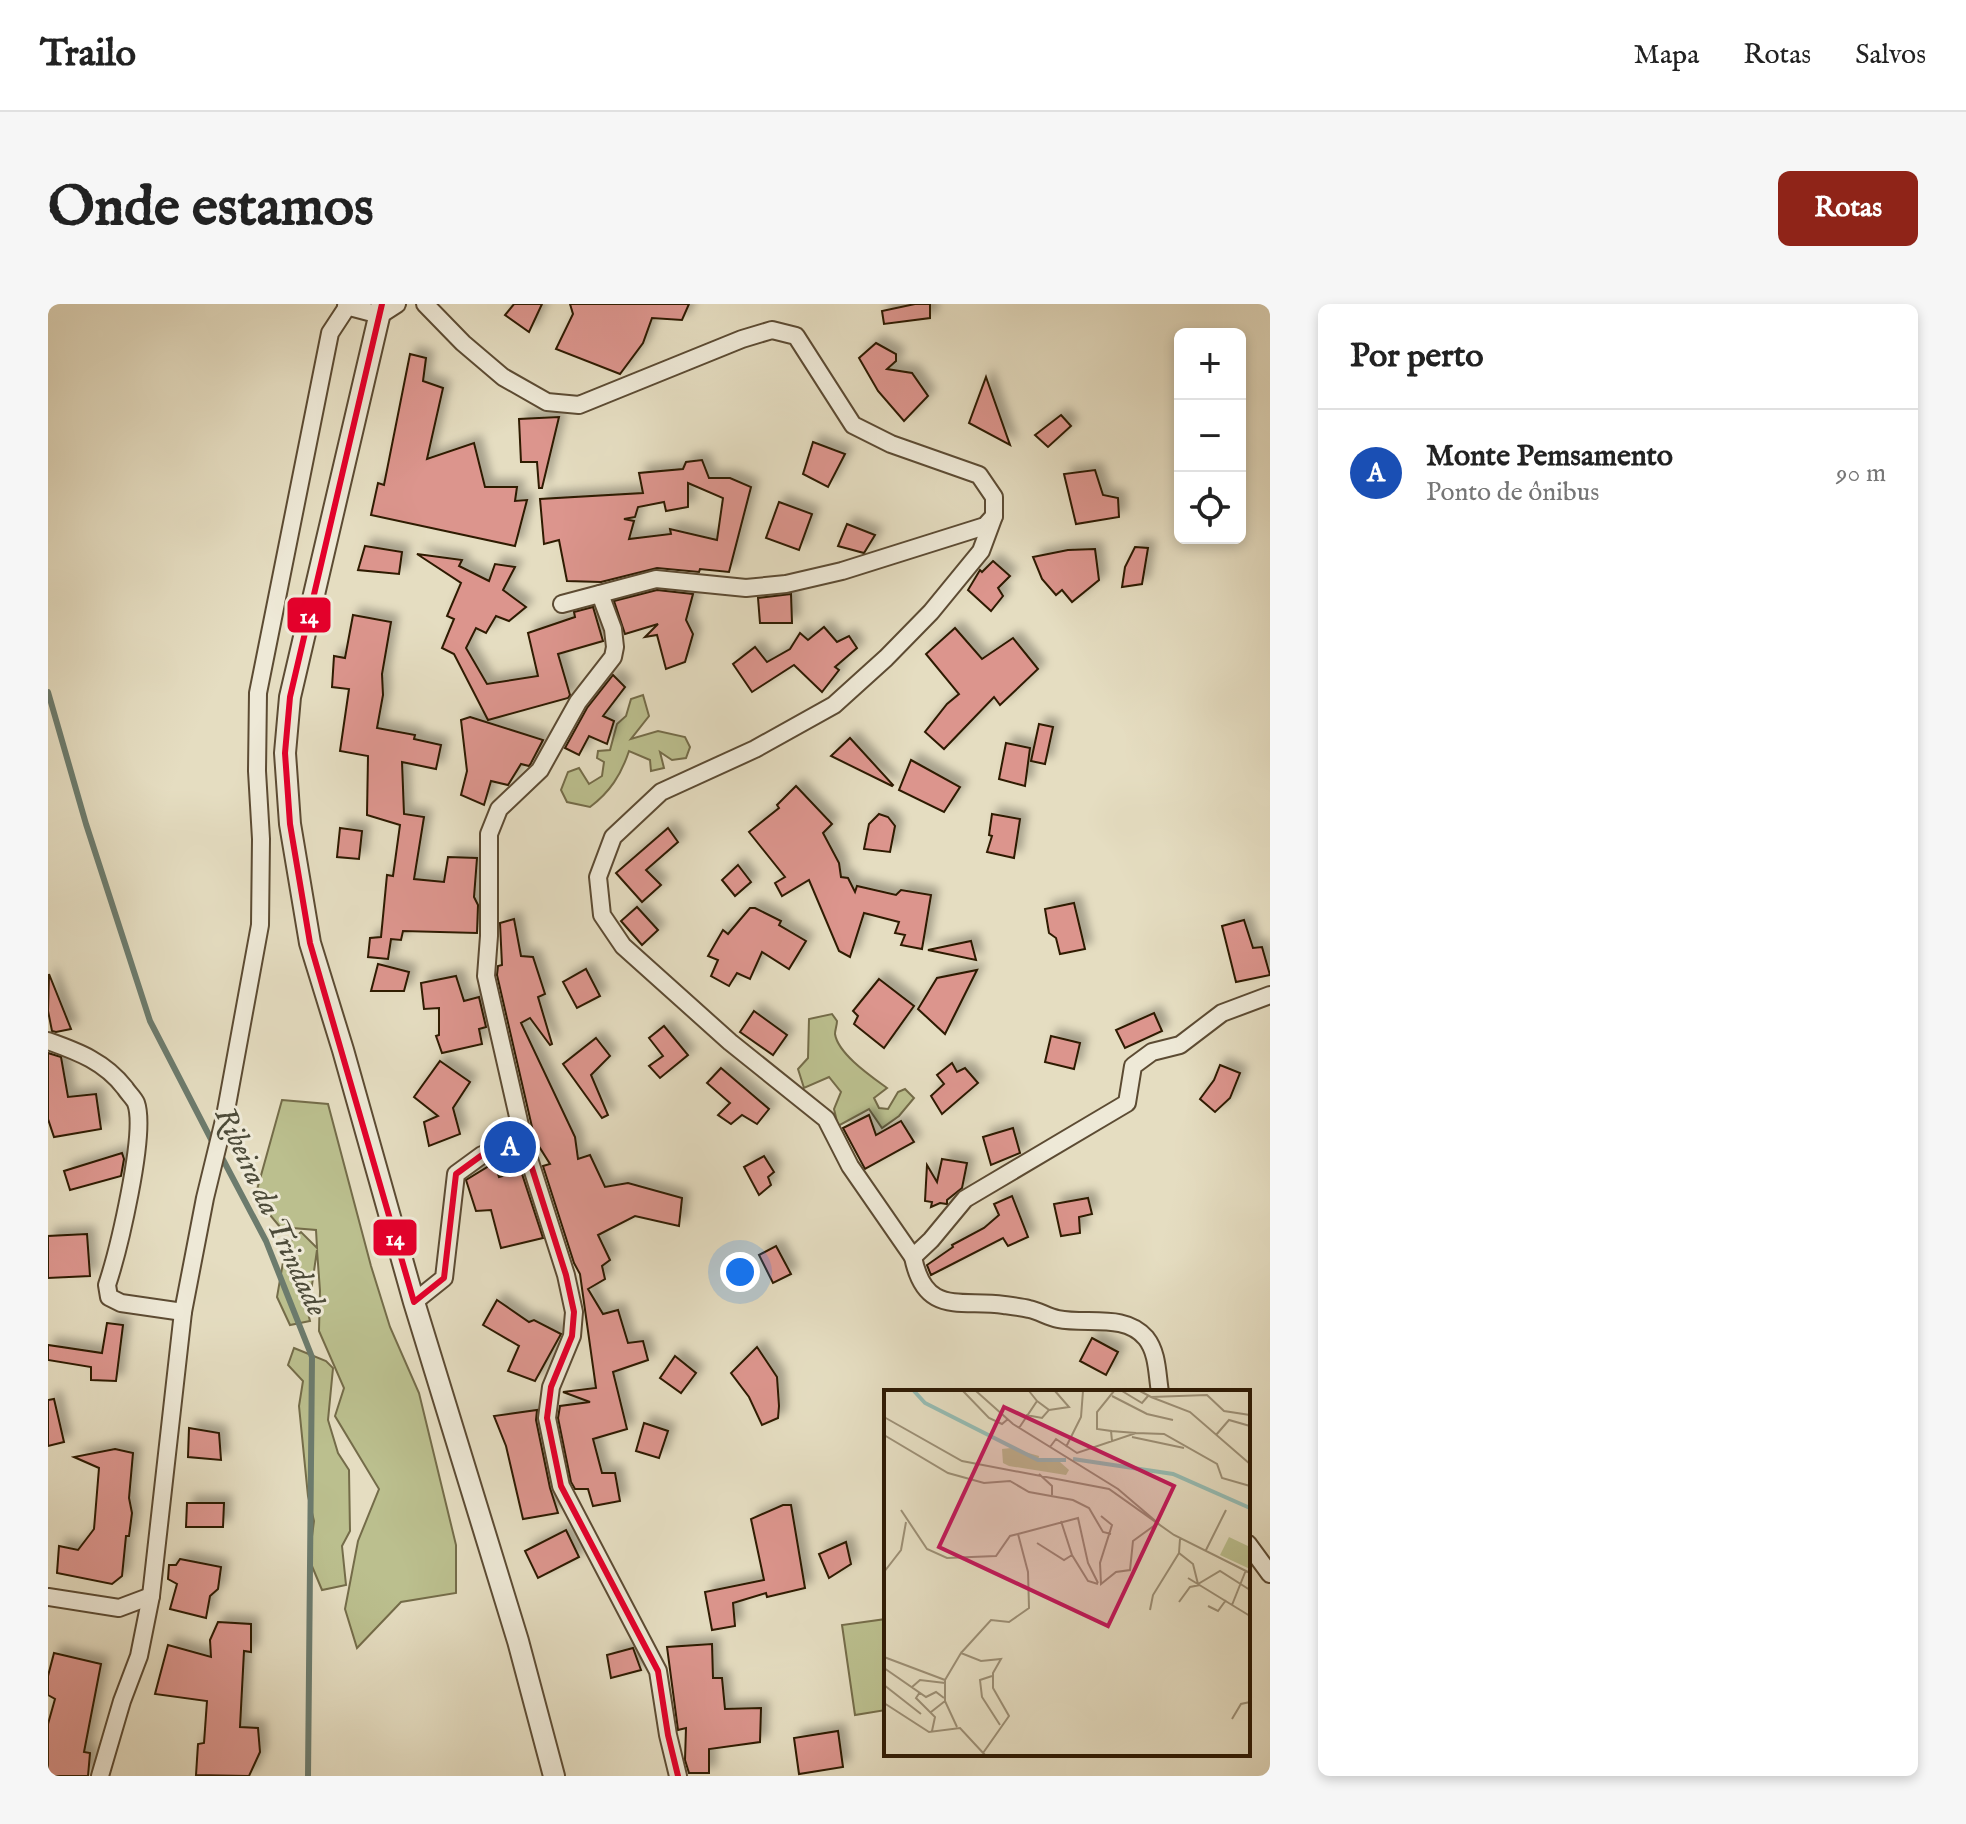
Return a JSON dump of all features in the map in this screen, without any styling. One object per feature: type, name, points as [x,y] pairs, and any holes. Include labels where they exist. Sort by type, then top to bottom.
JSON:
[{"type":"street","points":[[425,304],[463,343],[503,377],[547,402],[579,405],[742,339],[772,330],[796,336],[853,425],[891,444],[979,475],[994,497],[994,516],[981,551],[931,612],[834,705],[755,749],[661,792],[613,837],[598,877],[602,915],[623,946],[730,1042],[826,1119],[850,1166],[913,1257],[917,1277],[929,1293],[949,1304],[986,1303],[1030,1309],[1058,1319],[1131,1326],[1147,1339],[1155,1355],[1160,1390]]},
{"type":"street","points":[[100,1776],[139,1656],[151,1596],[183,1312],[225,1116],[260,925],[258,693],[330,333],[348,305],[386,308],[290,697],[285,753],[290,824],[310,943],[414,1302],[518,1641],[554,1776]]},
{"type":"street","points":[[562,604],[656,579],[746,588],[786,584],[842,571],[985,526],[994,516]]},
{"type":"street","points":[[600,594],[613,629],[613,657],[578,702],[540,770],[499,809],[489,834],[486,976],[524,1143],[566,1275],[574,1312],[572,1336],[551,1387],[547,1418],[561,1486],[658,1671],[678,1776]]},
{"type":"street","points":[[913,1257],[965,1199],[1127,1103],[1133,1066],[1152,1052],[1180,1045],[1222,1013],[1270,995]]},
{"type":"street","points":[[48,1041],[84,1054],[113,1073],[136,1104],[137,1141],[126,1211],[107,1285],[109,1297],[121,1303],[183,1312]]},
{"type":"street","points":[[414,1302],[444,1278],[456,1174],[482,1155],[524,1143]]},
{"type":"street","points":[[1250,1547],[1270,1574]]},
{"type":"street","points":[[48,1597],[119,1608],[151,1596]]},
{"type":"green space","points":[[643,695],[649,716],[631,739],[658,731],[685,737],[690,747],[686,758],[672,760],[660,752],[664,768],[651,771],[650,760],[629,751],[614,782],[590,807],[567,802],[561,790],[568,772],[579,768],[589,784],[602,776],[604,762],[597,758],[598,751],[610,750],[617,724],[626,716],[631,699]]},
{"type":"green space","points":[[832,1014],[837,1021],[837,1042],[842,1049],[887,1088],[874,1098],[879,1108],[888,1109],[898,1092],[905,1089],[914,1098],[899,1116],[882,1128],[869,1109],[838,1126],[834,1109],[841,1092],[829,1077],[804,1088],[798,1069],[808,1058],[809,1019]]},
{"type":"green space","points":[[282,1100],[328,1104],[390,1327],[419,1393],[456,1545],[456,1593],[401,1602],[357,1648],[345,1609],[358,1541],[379,1489],[335,1416],[344,1388],[319,1331],[317,1250],[308,1313],[310,1321],[290,1325],[277,1297],[286,1245],[301,1232],[317,1248],[316,1230],[280,1227],[255,1197]]},
{"type":"green space","points":[[294,1348],[326,1361],[333,1368],[328,1420],[338,1453],[349,1470],[350,1531],[342,1546],[346,1585],[322,1590],[309,1559],[314,1521],[308,1496],[299,1406],[303,1381],[288,1365]]},
{"type":"green space","points":[[884,1619],[884,1710],[855,1715],[842,1625]]},
{"type":"building","points":[[514,304],[542,304],[529,332],[505,315]]},
{"type":"building","points":[[570,304],[689,304],[682,320],[652,318],[643,343],[620,374],[556,349],[573,314]]},
{"type":"building","points":[[930,304],[930,318],[884,324],[882,311]]},
{"type":"building","points":[[876,343],[896,354],[896,361],[887,369],[912,373],[928,396],[904,421],[878,391],[859,358]]},
{"type":"building","points":[[410,354],[426,358],[423,381],[443,388],[427,459],[474,443],[485,487],[517,487],[515,501],[527,500],[515,546],[371,515],[378,483],[384,485]]},
{"type":"building","points":[[986,377],[1010,445],[969,423]]},
{"type":"building","points":[[1061,415],[1071,426],[1048,447],[1035,435]]},
{"type":"building","points":[[559,417],[542,488],[539,488],[537,462],[521,462],[519,419]]},
{"type":"building","points":[[813,442],[845,454],[828,487],[803,474]]},
{"type":"building","points":[[702,460],[709,478],[730,478],[751,487],[729,572],[657,568],[601,582],[567,581],[559,540],[544,544],[540,499],[643,493],[639,473],[683,469],[686,462]],"holes":[[[688,483],[723,498],[717,540],[670,529],[671,534],[629,539],[634,521],[624,519],[635,517],[638,507],[664,502],[666,511],[688,507]]]},
{"type":"building","points":[[1095,470],[1103,495],[1118,498],[1119,517],[1076,524],[1064,474]]},
{"type":"building","points":[[779,502],[812,514],[799,550],[766,538]]},
{"type":"building","points":[[847,524],[875,535],[864,553],[838,546]]},
{"type":"building","points":[[365,546],[402,552],[399,574],[358,570]]},
{"type":"building","points":[[1135,547],[1148,548],[1142,584],[1122,587],[1125,567]]},
{"type":"building","points":[[1095,549],[1099,580],[1072,602],[1062,590],[1056,595],[1042,579],[1033,557],[1068,550]]},
{"type":"building","points":[[417,554],[462,560],[459,566],[489,581],[495,564],[515,567],[503,590],[526,607],[509,621],[496,616],[486,633],[476,628],[466,648],[487,684],[538,676],[528,633],[575,617],[574,612],[593,607],[603,641],[558,654],[570,695],[568,698],[488,720],[454,654],[442,648],[454,619],[447,616],[461,583]]},
{"type":"building","points":[[993,561],[1010,576],[998,588],[1003,596],[991,611],[968,590],[980,570],[982,572]]},
{"type":"building","points":[[657,590],[693,594],[686,620],[693,634],[685,662],[666,669],[657,635],[645,637],[658,624],[625,634],[614,601]]},
{"type":"building","points":[[791,594],[792,623],[760,623],[758,598]]},
{"type":"building","points":[[353,615],[391,622],[377,728],[415,735],[414,739],[441,745],[436,769],[402,762],[404,814],[424,817],[414,879],[444,882],[448,857],[477,858],[474,897],[478,905],[477,933],[403,931],[401,940],[391,939],[388,959],[368,957],[370,938],[381,937],[387,875],[393,876],[400,825],[367,815],[368,756],[340,751],[349,689],[332,687],[334,656],[345,658]]},
{"type":"building","points":[[824,627],[837,642],[849,636],[857,648],[835,667],[839,670],[822,692],[794,665],[752,692],[733,664],[755,647],[767,662],[790,649],[800,633],[808,640]]},
{"type":"building","points":[[955,628],[982,659],[1013,638],[1038,669],[1000,705],[994,697],[944,749],[925,732],[959,694],[926,654]]},
{"type":"building","points":[[613,675],[625,687],[603,716],[614,721],[607,744],[589,736],[579,755],[565,748],[587,708]]},
{"type":"building","points":[[470,717],[543,740],[529,766],[521,764],[508,785],[491,781],[484,805],[461,795],[467,771],[461,720]]},
{"type":"building","points":[[1039,724],[1053,727],[1045,764],[1031,761]]},
{"type":"building","points":[[850,738],[893,785],[892,786],[831,756]]},
{"type":"building","points":[[1006,743],[1030,748],[1025,786],[999,779]]},
{"type":"building","points":[[911,760],[960,787],[944,812],[899,790]]},
{"type":"building","points":[[796,786],[832,824],[823,833],[839,863],[841,877],[848,878],[855,892],[857,886],[896,895],[901,890],[931,895],[922,949],[901,945],[905,935],[895,933],[899,922],[864,913],[850,957],[839,951],[809,880],[782,896],[775,883],[785,877],[749,832],[779,808],[777,805]]},
{"type":"building","points":[[879,814],[888,817],[895,826],[890,852],[864,849],[869,824]]},
{"type":"building","points":[[992,814],[1020,819],[1014,858],[987,852],[992,836],[989,835]]},
{"type":"building","points":[[340,828],[362,831],[359,859],[337,857]]},
{"type":"building","points":[[668,828],[678,842],[646,870],[661,885],[642,902],[616,873]]},
{"type":"building","points":[[738,865],[751,882],[735,896],[722,880]]},
{"type":"building","points":[[1074,903],[1085,949],[1060,954],[1056,938],[1049,933],[1045,909]]},
{"type":"building","points":[[637,907],[658,930],[642,945],[621,921]]},
{"type":"building","points":[[750,908],[781,921],[779,925],[806,941],[789,969],[762,952],[750,979],[737,973],[729,986],[711,976],[718,960],[708,956],[723,930],[728,934]]},
{"type":"building","points":[[514,919],[521,956],[533,957],[545,994],[538,997],[552,1044],[530,1018],[521,1023],[575,1137],[578,1159],[590,1155],[605,1187],[628,1183],[682,1198],[679,1226],[635,1216],[598,1235],[610,1260],[602,1266],[605,1279],[588,1289],[603,1314],[618,1310],[628,1343],[643,1341],[648,1360],[613,1372],[627,1429],[593,1439],[602,1473],[615,1473],[620,1501],[593,1506],[588,1489],[575,1489],[571,1482],[558,1418],[560,1406],[590,1402],[563,1392],[596,1388],[580,1274],[543,1166],[550,1164],[535,1140],[497,975],[498,966],[502,965],[500,923]]},
{"type":"building","points":[[1244,920],[1253,948],[1262,947],[1270,975],[1236,982],[1222,926]]},
{"type":"building","points":[[971,941],[976,960],[928,950]]},
{"type":"building","points":[[378,964],[409,972],[404,991],[371,991]]},
{"type":"building","points":[[586,969],[600,996],[577,1008],[563,982]]},
{"type":"building","points":[[977,970],[945,1034],[918,1009],[937,978]]},
{"type":"building","points":[[49,974],[71,1029],[52,1031],[48,1011]]},
{"type":"building","points":[[456,976],[464,1001],[479,997],[486,1027],[479,1029],[482,1044],[442,1053],[436,1036],[439,1035],[439,1008],[424,1009],[421,983]]},
{"type":"building","points":[[879,979],[914,1006],[884,1048],[854,1024],[858,1016],[853,1011]]},
{"type":"building","points":[[754,1011],[787,1035],[773,1055],[740,1032]]},
{"type":"building","points":[[1154,1013],[1162,1031],[1125,1048],[1116,1030]]},
{"type":"building","points":[[664,1026],[688,1055],[660,1078],[649,1066],[663,1056],[649,1038]]},
{"type":"building","points":[[1051,1036],[1080,1043],[1074,1069],[1045,1062]]},
{"type":"building","points":[[596,1038],[610,1056],[591,1075],[608,1115],[602,1118],[563,1064]]},
{"type":"building","points":[[48,1053],[61,1057],[68,1097],[96,1094],[101,1129],[54,1137],[48,1119]]},
{"type":"building","points":[[440,1061],[470,1082],[453,1108],[460,1134],[429,1146],[424,1122],[438,1116],[414,1097]]},
{"type":"building","points":[[952,1063],[957,1072],[965,1068],[978,1083],[942,1114],[931,1096],[944,1084],[937,1075]]},
{"type":"building","points":[[1220,1065],[1240,1073],[1230,1098],[1215,1112],[1200,1099],[1214,1080]]},
{"type":"building","points":[[721,1068],[769,1109],[757,1124],[742,1115],[731,1124],[718,1115],[730,1103],[707,1083]]},
{"type":"building","points":[[869,1115],[876,1135],[901,1121],[914,1142],[865,1169],[843,1128]]},
{"type":"building","points":[[1013,1128],[1020,1153],[991,1165],[983,1137]]},
{"type":"building","points":[[122,1153],[121,1176],[70,1190],[64,1171]]},
{"type":"building","points":[[764,1156],[774,1172],[768,1177],[771,1185],[759,1195],[744,1167]]},
{"type":"building","points":[[942,1159],[967,1163],[962,1188],[947,1200],[947,1204],[931,1207],[932,1202],[925,1201],[927,1165],[937,1182]]},
{"type":"building","points":[[494,1163],[499,1177],[521,1171],[543,1238],[501,1248],[491,1210],[476,1211],[466,1180]]},
{"type":"building","points":[[1012,1196],[1028,1237],[1008,1246],[1003,1238],[931,1275],[927,1265],[952,1245],[984,1228],[999,1215],[994,1204]]},
{"type":"building","points":[[1088,1198],[1092,1214],[1079,1217],[1080,1233],[1061,1236],[1054,1204]]},
{"type":"building","points":[[87,1234],[90,1276],[48,1278],[48,1236]]},
{"type":"building","points":[[776,1246],[791,1274],[773,1283],[759,1255]]},
{"type":"building","points":[[497,1300],[529,1322],[534,1320],[561,1334],[535,1381],[508,1371],[519,1346],[483,1325]]},
{"type":"building","points":[[107,1323],[123,1325],[116,1381],[91,1380],[91,1367],[48,1360],[48,1345],[102,1353]]},
{"type":"building","points":[[1092,1338],[1118,1352],[1106,1375],[1080,1361]]},
{"type":"building","points":[[757,1347],[777,1377],[779,1406],[778,1418],[762,1425],[749,1397],[731,1373]]},
{"type":"building","points":[[675,1356],[696,1373],[681,1393],[660,1378]]},
{"type":"building","points":[[54,1399],[64,1442],[48,1446],[48,1400]]},
{"type":"building","points":[[537,1410],[536,1420],[558,1513],[523,1519],[506,1446],[494,1416]]},
{"type":"building","points":[[644,1423],[668,1431],[659,1458],[636,1451]]},
{"type":"building","points":[[189,1428],[219,1433],[221,1460],[188,1457]]},
{"type":"building","points":[[115,1449],[133,1453],[129,1498],[132,1513],[122,1576],[112,1584],[57,1573],[59,1546],[78,1550],[94,1529],[99,1468],[74,1457]]},
{"type":"building","points":[[187,1503],[224,1503],[223,1527],[186,1527]]},
{"type":"building","points":[[783,1505],[791,1505],[805,1588],[767,1597],[766,1593],[733,1603],[735,1626],[712,1630],[705,1592],[764,1580],[751,1519]]},
{"type":"building","points":[[566,1530],[579,1557],[538,1578],[525,1551]]},
{"type":"building","points":[[846,1542],[851,1564],[829,1578],[819,1554]]},
{"type":"building","points":[[180,1559],[221,1567],[218,1589],[210,1596],[206,1618],[170,1609],[177,1584],[168,1579],[169,1565],[176,1565]]},
{"type":"building","points":[[218,1622],[251,1624],[251,1652],[244,1651],[240,1727],[258,1728],[260,1752],[249,1776],[196,1775],[198,1744],[204,1743],[207,1701],[155,1694],[168,1645],[211,1657],[210,1640]]},
{"type":"building","points":[[712,1644],[713,1678],[722,1678],[725,1709],[761,1708],[760,1742],[709,1749],[709,1773],[689,1773],[685,1760],[686,1728],[678,1730],[667,1647]]},
{"type":"building","points":[[633,1648],[641,1670],[611,1678],[607,1655]]},
{"type":"building","points":[[54,1653],[101,1664],[84,1752],[90,1753],[88,1776],[48,1776],[48,1724],[55,1699],[48,1695],[48,1676]]},
{"type":"building","points":[[838,1731],[843,1767],[799,1774],[794,1738]]},
{"type":"waterway","name":"Ribeira da Trindade","points":[[48,692],[86,824],[150,1021],[213,1143]]},
{"type":"waterway","name":"Ribeira da Trindade","points":[[219,1152],[266,1241],[312,1357],[308,1776]]},
{"type":"transit line","name":"14","points":[[382,304],[290,697],[285,753],[290,824],[310,943],[414,1302],[444,1278],[456,1174],[482,1155],[524,1143],[566,1275],[574,1312],[572,1336],[551,1387],[547,1418],[561,1486],[658,1671],[678,1776]]},
{"type":"place","name":"Monte Pemsamento","points":[[510,1147]]}]
